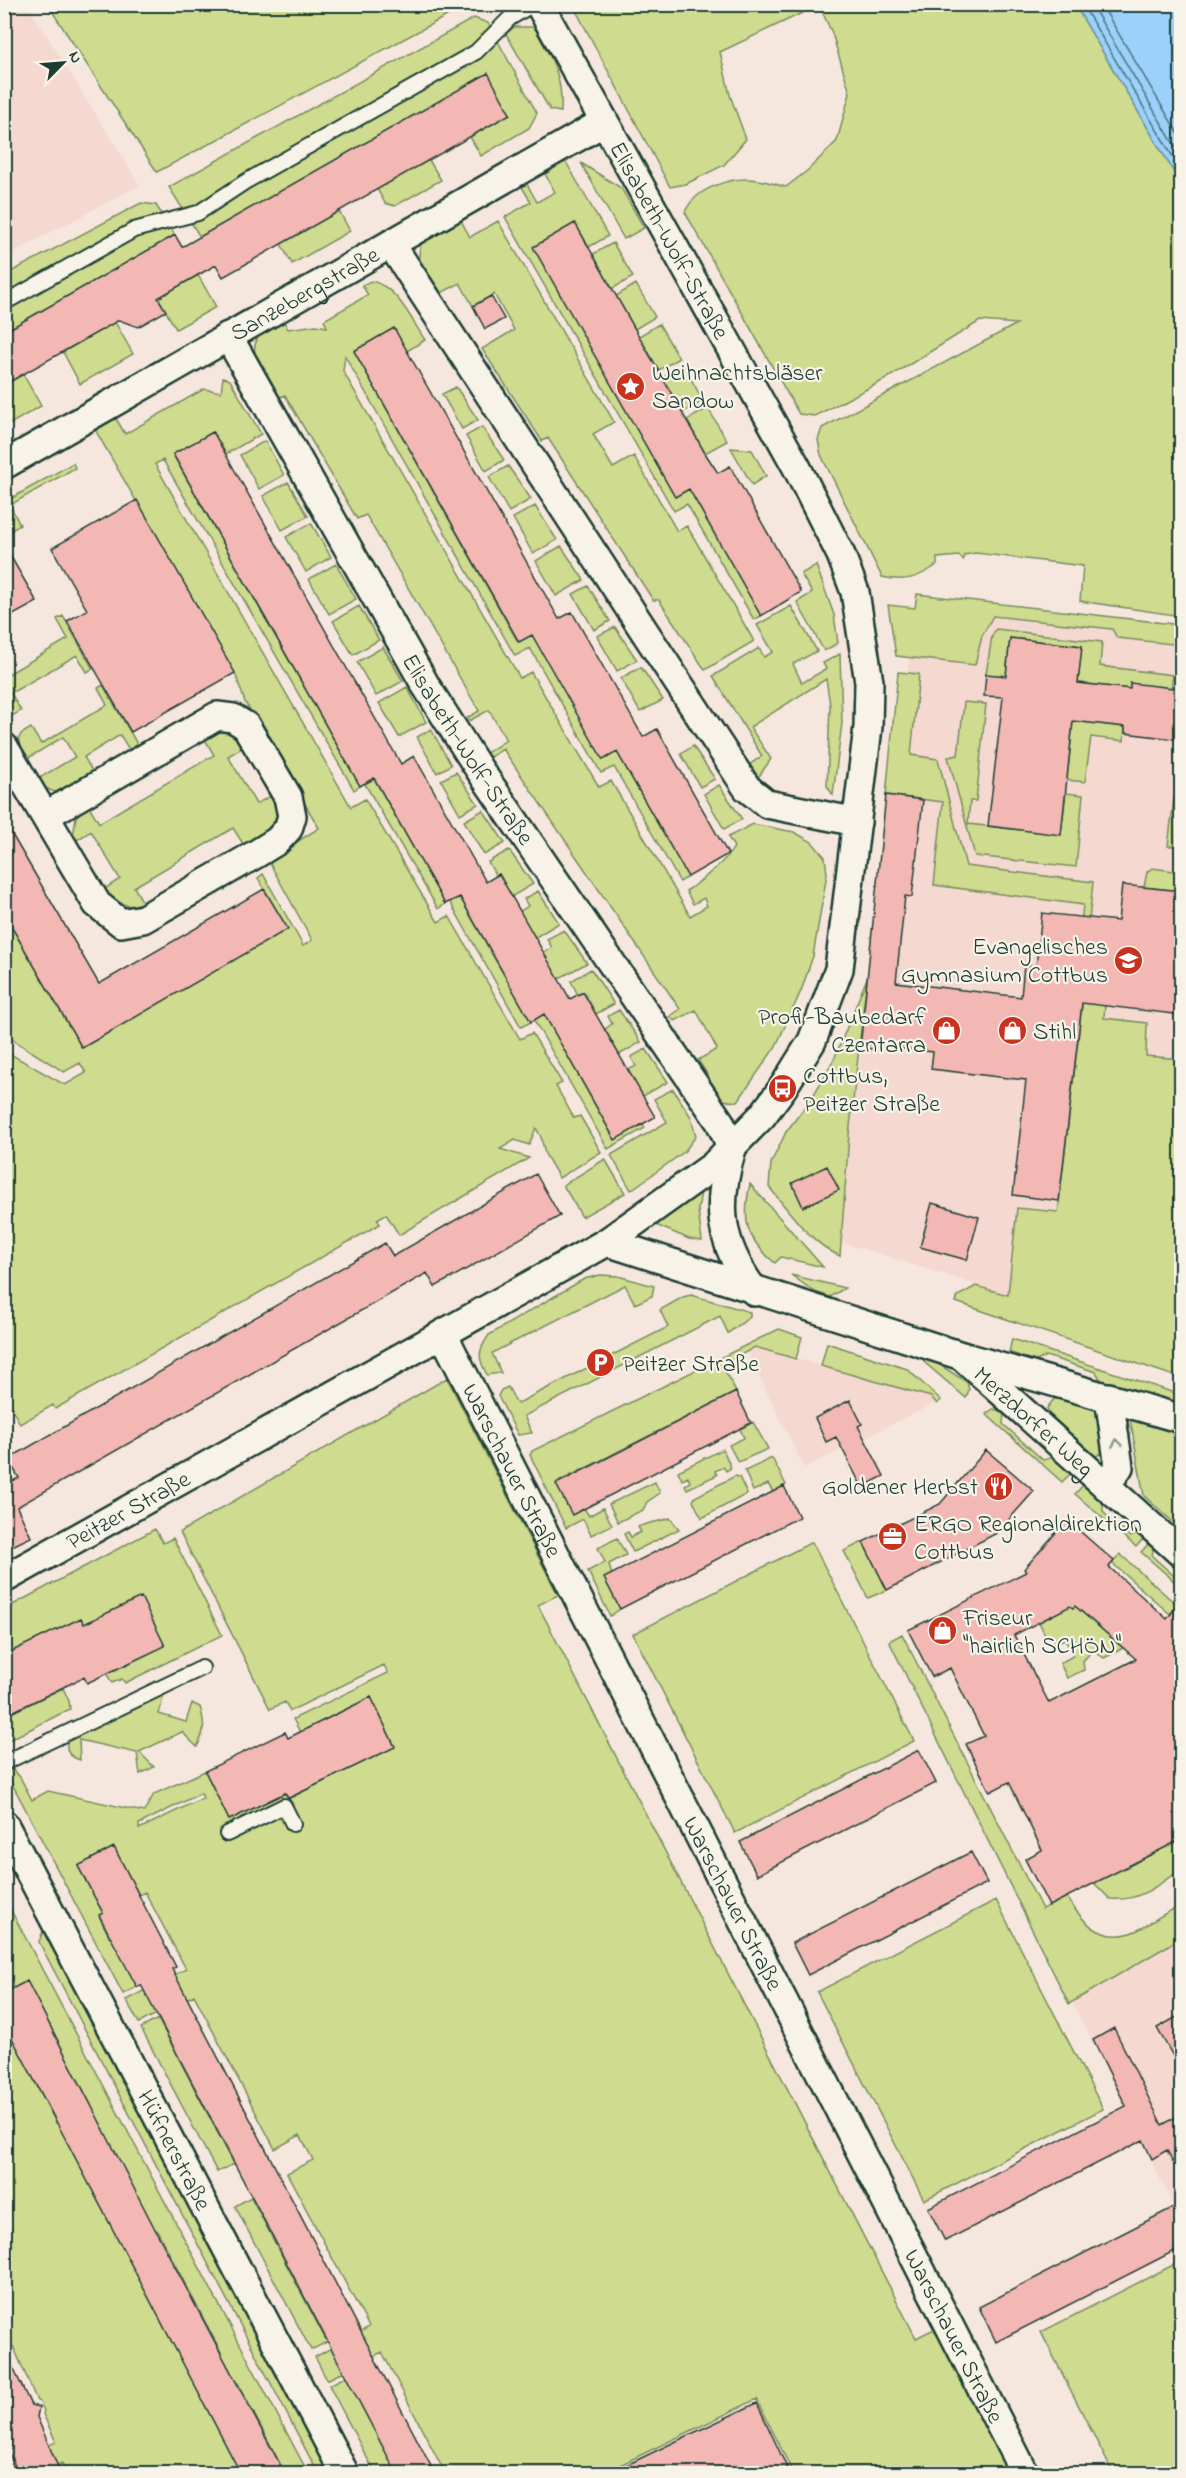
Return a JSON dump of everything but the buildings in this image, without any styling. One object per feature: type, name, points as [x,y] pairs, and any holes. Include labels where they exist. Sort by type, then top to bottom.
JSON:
[{"type":"street","name":"Elisabeth-Wolf-Straße","points":[[539,4],[796,466],[841,555],[855,592],[869,682],[868,727],[839,969],[812,1041],[762,1116],[732,1149],[607,1242]]},
{"type":"street","name":"Sanzebergstraße","points":[[4,465],[604,122]]},
{"type":"street","points":[[391,244],[747,788],[767,804],[857,822]]},
{"type":"street","name":"Elisabeth-Wolf-Straße","points":[[228,336],[426,686],[479,769],[720,1122],[732,1149],[722,1182],[723,1219],[728,1247],[738,1270],[755,1292]]},
{"type":"street","points":[[4,747],[97,904],[121,923],[143,919],[270,845],[288,829],[292,816],[288,797],[246,726],[233,718],[218,716],[45,816]]},
{"type":"street","points":[[607,1242],[700,1270],[755,1292],[962,1356],[1182,1419]]},
{"type":"street","name":"Peitzer Straße","points":[[4,1579],[607,1242]]},
{"type":"street","name":"Warschauer Straße","points":[[443,1334],[1025,2474]]},
{"type":"street","name":"Merzdorfer Weg","points":[[962,1356],[1182,1554]]},
{"type":"street","name":"Merzdorfer Weg","points":[[1106,1486],[1119,1467],[1109,1397]]},
{"type":"street","name":"Hüfnerstraße","points":[[4,1824],[345,2474]]},
{"type":"lane","points":[[4,303],[134,230],[198,213],[245,182],[476,52],[510,18],[533,4]]},
{"type":"lane","points":[[4,1763],[202,1668]]},
{"type":"lane","points":[[227,1834],[284,1806],[293,1824]]},
{"type":"shaded area","points":[[5,4],[28,5],[140,185],[5,257]]},
{"type":"shaded area","name":"Evangelisches Gymnasium Cottbus","points":[[917,596],[1181,629],[1182,1336],[1177,1377],[1049,1308],[841,1242],[849,1135],[886,795],[892,795]]},
{"type":"shaded area","points":[[755,1347],[941,1400],[804,1468],[747,1352]]},
{"type":"shaded area","points":[[1181,1933],[1181,2221],[1070,1998]]},
{"type":"green space","points":[[217,4],[220,9],[227,4],[467,5],[157,172],[48,5]]},
{"type":"green space","points":[[573,5],[819,5],[720,52],[730,95],[746,139],[724,165],[686,184],[670,187]]},
{"type":"green space","points":[[819,5],[1075,5],[1181,184],[1181,616],[1080,601],[1083,566],[976,553],[964,555],[963,560],[959,556],[937,558],[937,565],[911,578],[882,577],[821,455],[818,440],[822,428],[1017,324],[980,321],[886,379],[815,416],[799,414],[685,212],[690,203],[706,190],[727,182],[748,179],[786,187],[808,170],[837,141],[850,93],[832,33]]},
{"type":"green space","points":[[474,18],[488,23],[537,113],[529,128],[481,156],[470,137],[510,114],[487,74],[200,237],[169,187]]},
{"type":"green space","points":[[514,27],[534,27],[546,48],[558,77],[561,112],[550,110],[506,34]]},
{"type":"green space","points":[[429,160],[441,180],[395,206],[385,203],[377,189]]},
{"type":"green space","points":[[566,162],[608,236],[589,247],[575,223],[534,247],[675,497],[689,489],[761,616],[754,620],[687,504],[674,511],[505,217],[531,202],[522,187],[527,184],[537,202],[555,192],[545,174],[552,170],[552,166]]},
{"type":"green space","points":[[581,163],[621,188],[644,228],[624,239]]},
{"type":"green space","points":[[141,203],[156,205],[175,235],[5,332],[5,275]]},
{"type":"green space","points":[[339,211],[350,231],[292,264],[281,244]]},
{"type":"green space","points":[[459,217],[470,237],[498,221],[614,422],[593,434],[613,468],[634,456],[677,531],[687,526],[754,641],[705,670],[659,600],[653,600],[548,438],[542,441],[482,349],[514,330],[494,294],[473,306],[460,283],[434,297],[419,257],[420,248],[431,233]]},
{"type":"green space","points":[[613,243],[633,277],[612,289],[593,254]]},
{"type":"green space","points":[[198,275],[216,307],[176,329],[158,298]]},
{"type":"green space","points":[[371,281],[380,284],[396,296],[425,340],[407,351],[394,328],[354,351],[518,642],[532,635],[617,752],[688,877],[680,882],[614,767],[601,773],[530,648],[515,656],[345,356],[343,371],[520,678],[531,672],[599,787],[611,781],[690,916],[707,906],[704,898],[693,904],[686,891],[712,871],[734,847],[728,837],[753,824],[794,832],[812,842],[825,857],[827,874],[813,956],[801,991],[776,1046],[738,1101],[722,1099],[703,1080],[707,1074],[698,1060],[717,1049],[696,1010],[675,1021],[669,1017],[680,1009],[503,749],[485,760],[482,756],[506,740],[489,710],[469,721],[467,718],[479,711],[366,515],[357,519],[285,395],[275,400],[262,375],[255,354],[255,345],[259,335],[268,327],[282,318],[288,329],[316,325],[327,327],[324,320],[368,295],[362,285]]},
{"type":"green space","points":[[636,284],[655,317],[635,329],[616,296]]},
{"type":"green space","points":[[115,322],[133,354],[80,384],[63,352]]},
{"type":"green space","points":[[659,324],[679,358],[659,370],[639,336]]},
{"type":"green space","points":[[684,366],[703,401],[682,413],[662,378]]},
{"type":"green space","points":[[23,374],[41,406],[5,427],[5,385]]},
{"type":"green space","points":[[223,377],[230,380],[261,434],[226,454],[213,432],[173,455],[360,786],[354,790],[163,460],[155,464],[351,807],[365,799],[438,922],[449,916],[520,1039],[532,1033],[562,1083],[556,1086],[574,1118],[580,1116],[601,1152],[559,1178],[545,1154],[536,1128],[529,1145],[515,1140],[500,1149],[529,1158],[399,1235],[386,1214],[377,1219],[380,1224],[55,1409],[53,1405],[20,1424],[9,1403],[4,1404],[4,1119],[12,1115],[5,1103],[5,1051],[65,1085],[86,1073],[80,1063],[64,1072],[5,1035],[4,914],[82,1048],[287,929],[258,878],[263,874],[303,946],[312,940],[268,860],[319,828],[245,702],[235,673],[93,426],[114,415],[125,434],[204,389],[221,392]]},
{"type":"green space","points":[[456,387],[478,420],[462,429],[442,394]]},
{"type":"green space","points":[[708,408],[727,441],[705,453],[687,420]]},
{"type":"green space","points":[[482,427],[504,460],[486,471],[466,436]]},
{"type":"green space","points":[[265,441],[284,475],[259,489],[240,455]]},
{"type":"green space","points":[[731,448],[752,450],[766,476],[752,485]]},
{"type":"green space","points":[[73,463],[75,468],[10,505],[20,525],[5,534],[11,514],[5,511],[5,502]]},
{"type":"green space","points":[[508,466],[531,499],[509,512],[489,477]]},
{"type":"green space","points":[[288,482],[308,516],[282,530],[263,496]]},
{"type":"green space","points":[[535,506],[557,540],[533,554],[513,518]]},
{"type":"green space","points":[[311,523],[331,557],[306,572],[286,537]]},
{"type":"green space","points":[[561,546],[584,580],[556,596],[536,561]]},
{"type":"green space","points":[[336,564],[356,599],[329,614],[309,579]]},
{"type":"green space","points":[[816,565],[834,615],[838,643],[824,651],[797,602],[812,593],[801,574]]},
{"type":"green space","points":[[588,586],[610,621],[594,630],[573,594]]},
{"type":"green space","points":[[917,594],[1181,625],[1181,645],[1117,638],[1112,629],[993,616],[982,636],[975,665],[896,656],[888,605],[915,608]]},
{"type":"green space","points":[[359,606],[379,640],[353,655],[333,621]]},
{"type":"green space","points":[[791,606],[817,651],[793,664],[802,683],[826,669],[823,663],[840,654],[842,723],[833,795],[827,786],[830,705],[826,679],[750,727],[771,759],[755,782],[743,769],[762,756],[713,676],[759,648],[764,657],[773,652],[757,625]]},
{"type":"green space","points":[[63,616],[93,669],[87,672],[77,655],[11,693],[21,711],[10,717],[5,715],[5,676],[68,639],[57,619]]},
{"type":"green space","points":[[615,627],[637,660],[617,671],[597,636]]},
{"type":"green space","points":[[996,629],[1102,642],[1100,666],[1173,675],[1171,688],[1130,684],[1130,689],[1078,683],[1082,646],[1010,638],[1006,676],[986,674],[992,636]]},
{"type":"green space","points":[[383,647],[403,681],[376,696],[357,662]]},
{"type":"green space","points":[[641,667],[663,700],[640,712],[621,678]]},
{"type":"green space","points":[[898,672],[919,674],[911,755],[938,759],[966,866],[1093,882],[1085,959],[1108,963],[1104,1018],[1147,1023],[1146,1056],[1181,1059],[1182,1336],[1177,1377],[956,1302],[958,1296],[976,1286],[1008,1295],[1017,1208],[1058,1212],[1082,1005],[1073,1003],[1083,905],[934,885],[943,802],[886,795]]},
{"type":"green space","points":[[103,685],[140,749],[132,754],[120,735],[84,757],[95,776],[72,789],[51,791],[36,780],[75,757],[63,737],[25,760],[16,745],[21,734],[31,728],[41,744],[107,705],[98,688]]},
{"type":"green space","points":[[407,687],[426,722],[399,737],[379,703]]},
{"type":"green space","points":[[964,702],[986,704],[976,801],[970,801],[968,824],[1061,834],[1066,793],[1083,795],[1076,867],[975,856],[948,757],[958,755]]},
{"type":"green space","points":[[1073,721],[1125,727],[1124,741],[1091,737],[1085,782],[1067,780]]},
{"type":"green space","points":[[431,729],[451,765],[437,773],[417,737]]},
{"type":"green space","points":[[214,730],[233,733],[247,745],[228,756],[256,804],[276,793],[280,808],[272,830],[245,847],[233,828],[134,887],[145,906],[127,905],[111,898],[101,891],[120,879],[91,831],[72,843],[76,817],[88,804],[99,823],[214,755],[203,736]]},
{"type":"green space","points":[[693,746],[715,779],[700,787],[681,754]]},
{"type":"green space","points":[[456,772],[478,804],[460,814],[441,780]]},
{"type":"green space","points":[[374,779],[445,904],[438,909],[365,784]]},
{"type":"green space","points":[[719,785],[742,819],[724,829],[704,794]]},
{"type":"green space","points":[[1174,797],[1181,798],[1180,846],[1168,846]]},
{"type":"green space","points":[[483,810],[505,843],[484,855],[464,821]]},
{"type":"green space","points":[[509,850],[533,884],[511,897],[499,874],[496,876],[488,862]]},
{"type":"green space","points":[[1152,868],[1181,872],[1181,891],[1144,887],[1147,872]]},
{"type":"green space","points":[[538,891],[559,923],[534,938],[519,912],[528,906],[524,899]]},
{"type":"green space","points":[[459,896],[531,1022],[521,1027],[450,902]]},
{"type":"green space","points":[[564,930],[587,963],[558,979],[543,953],[552,948],[547,939]]},
{"type":"green space","points":[[591,969],[614,1004],[596,1014],[584,992],[578,995],[571,981]]},
{"type":"green space","points":[[867,978],[849,1135],[840,1256],[810,1235],[769,1187],[771,1163],[786,1132],[813,1096],[835,1057]]},
{"type":"green space","points":[[619,1010],[641,1042],[619,1055],[605,1029],[612,1024],[608,1016]]},
{"type":"green space","points":[[544,1014],[614,1139],[643,1124],[645,1128],[608,1149],[534,1020]]},
{"type":"green space","points":[[646,1049],[668,1082],[643,1096],[628,1070],[636,1066],[631,1057]]},
{"type":"green space","points":[[673,1089],[691,1117],[696,1136],[684,1152],[631,1190],[611,1155],[667,1122],[654,1099]]},
{"type":"green space","points":[[605,1159],[625,1193],[582,1217],[563,1185]]},
{"type":"green space","points":[[750,1184],[823,1267],[781,1257],[775,1263],[757,1245],[746,1219]]},
{"type":"green space","points":[[701,1192],[698,1210],[702,1241],[689,1239],[656,1225]]},
{"type":"green space","points":[[600,1275],[618,1276],[654,1286],[652,1296],[635,1304],[625,1285],[492,1353],[501,1373],[487,1375],[480,1355],[482,1346],[489,1335],[584,1279]]},
{"type":"green space","points":[[791,1275],[845,1288],[830,1297],[815,1292]]},
{"type":"green space","points":[[691,1295],[750,1312],[750,1317],[728,1333],[720,1316],[524,1416],[532,1433],[518,1435],[498,1396],[501,1390],[508,1387],[517,1404],[668,1327],[660,1310]]},
{"type":"green space","points":[[779,1329],[802,1337],[796,1359],[755,1347],[722,1365],[736,1392],[556,1483],[584,1508],[589,1516],[603,1508],[612,1525],[591,1535],[583,1519],[566,1528],[530,1455],[532,1451]]},
{"type":"green space","points":[[1012,1339],[1181,1395],[1181,1406],[1102,1382],[1096,1372],[1046,1356],[1035,1362],[1009,1352]]},
{"type":"green space","points":[[827,1343],[907,1369],[941,1400],[937,1404],[931,1397],[821,1366]]},
{"type":"green space","points":[[927,1357],[967,1382],[969,1390],[966,1398],[924,1362]]},
{"type":"green space","points":[[447,1378],[558,1595],[538,1605],[916,2338],[936,2328],[1009,2473],[793,2473],[757,2399],[618,2466],[620,2473],[445,2473],[382,2352],[327,2380],[315,2357],[369,2327],[287,2173],[313,2160],[300,2135],[275,2149],[194,1995],[139,2023],[126,2000],[186,1969],[145,1892],[139,1895],[114,1847],[78,1866],[103,1913],[99,1916],[110,1938],[114,1936],[137,1987],[123,1994],[6,1772],[12,1769],[20,1777],[32,1800],[48,1791],[144,1812],[154,1794],[205,1771],[229,1820],[285,1793],[288,1799],[395,1747],[371,1697],[300,1732],[293,1719],[388,1673],[384,1665],[290,1711],[285,1702],[270,1709],[180,1532]],"holes":[[[201,1793],[203,1798],[139,1829],[139,1824]]]},
{"type":"green space","points":[[1064,1398],[1101,1410],[1106,1451],[1092,1458],[1050,1421],[1047,1408],[1054,1399]]},
{"type":"green space","points":[[993,1409],[1004,1412],[1003,1424],[1043,1460],[1054,1457],[1071,1473],[1062,1482],[986,1414]]},
{"type":"green space","points":[[1130,1419],[1181,1435],[1181,1529],[1144,1496]]},
{"type":"green space","points":[[753,1422],[768,1449],[738,1462],[729,1445],[744,1438],[740,1429]]},
{"type":"green space","points":[[723,1449],[731,1468],[726,1471],[723,1467],[715,1471],[717,1475],[687,1489],[685,1485],[690,1482],[688,1477],[682,1480],[678,1471]]},
{"type":"green space","points":[[772,1458],[786,1485],[773,1492],[768,1484],[753,1491],[745,1471]]},
{"type":"green space","points":[[735,1476],[739,1477],[747,1494],[702,1518],[693,1501],[695,1497]]},
{"type":"green space","points":[[655,1482],[660,1493],[647,1502],[643,1510],[618,1522],[609,1504]]},
{"type":"green space","points":[[1084,1484],[1103,1500],[1103,1512],[1130,1537],[1141,1533],[1145,1537],[1136,1547],[1075,1494]]},
{"type":"green space","points":[[670,1518],[679,1529],[633,1552],[624,1534],[628,1532],[631,1537],[641,1532],[638,1527]]},
{"type":"green space","points":[[155,1529],[163,1543],[173,1538],[222,1635],[125,1683],[122,1679],[112,1683],[107,1674],[164,1646],[84,1624],[5,1655],[5,1609]]},
{"type":"green space","points":[[617,1538],[626,1555],[609,1564],[620,1609],[610,1616],[588,1571],[605,1562],[598,1548]]},
{"type":"green space","points":[[812,1542],[914,1741],[735,1833],[633,1634]]},
{"type":"green space","points":[[863,1542],[887,1590],[868,1598],[844,1551]]},
{"type":"green space","points":[[1150,1542],[1154,1544],[1152,1556],[1181,1582],[1181,1587],[1141,1552]]},
{"type":"green space","points":[[1120,1554],[1177,1605],[1170,1614],[1112,1563]]},
{"type":"green space","points":[[1070,1606],[1073,1608],[1075,1606],[1123,1648],[1104,1658],[1096,1652],[1090,1653],[1083,1661],[1084,1670],[1067,1678],[1060,1663],[1073,1656],[1065,1639],[1050,1645],[1039,1622]]},
{"type":"green space","points":[[902,1634],[1042,1909],[1067,1897],[1089,1925],[1098,1931],[1118,1935],[1142,1928],[1178,1908],[1181,1909],[1181,1938],[1069,2004],[889,1641]]},
{"type":"green space","points":[[63,1688],[70,1709],[5,1742],[5,1716]]},
{"type":"green space","points":[[164,1694],[159,1714],[186,1722],[192,1703],[200,1707],[203,1727],[202,1737],[197,1747],[182,1732],[139,1752],[154,1767],[140,1774],[137,1753],[79,1740],[80,1760],[69,1754],[67,1741]]},
{"type":"green space","points":[[1181,1839],[1181,1869],[1148,1891],[1131,1898],[1110,1899],[1094,1883]]},
{"type":"green space","points":[[4,1897],[308,2473],[285,2473],[238,2383],[203,2401],[241,2473],[67,2473],[62,2463],[43,2472],[34,2452],[56,2442],[40,2402],[37,2401],[5,2332],[5,2023],[56,2123],[91,2105],[27,1981],[5,1993],[5,1944],[7,1942]],"holes":[[[73,2153],[139,2199],[106,2216]],[[157,2230],[221,2352],[187,2370],[123,2248]]]},
{"type":"green space","points":[[996,1900],[1103,2109],[924,2200],[817,1992]]},
{"type":"green space","points":[[43,1931],[48,1933],[332,2473],[318,2473],[39,1942]]},
{"type":"green space","points":[[158,2019],[234,2164],[217,2172],[141,2028]]},
{"type":"green space","points":[[251,2197],[327,2342],[311,2350],[235,2206]]},
{"type":"green space","points":[[1181,2261],[1181,2473],[1113,2473],[1041,2332]]},
{"type":"green space","points":[[347,2376],[397,2473],[375,2473],[329,2385]]},
{"type":"water","points":[[1075,5],[1181,5],[1181,184]]},
{"type":"place","name":"Weihnachtsbläser Sandow","points":[[631,386]]},
{"type":"place","name":"Evangelisches Gymnasium Cottbus","points":[[1129,960]]},
{"type":"place","name":"Profi-Baubedarf Czentarra","points":[[947,1030]]},
{"type":"place","name":"Stihl","points":[[1012,1031]]},
{"type":"place","name":"Cottbus, Peitzer Straße","points":[[782,1089]]},
{"type":"place","name":"Peitzer Straße","points":[[601,1363]]},
{"type":"place","name":"Goldener Herbst","points":[[999,1486]]},
{"type":"place","name":"ERGO Regionaldirektion Cottbus","points":[[893,1537]]},
{"type":"place","name":"Friseur \"hairlich SCHÖN\"","points":[[942,1631]]}]
